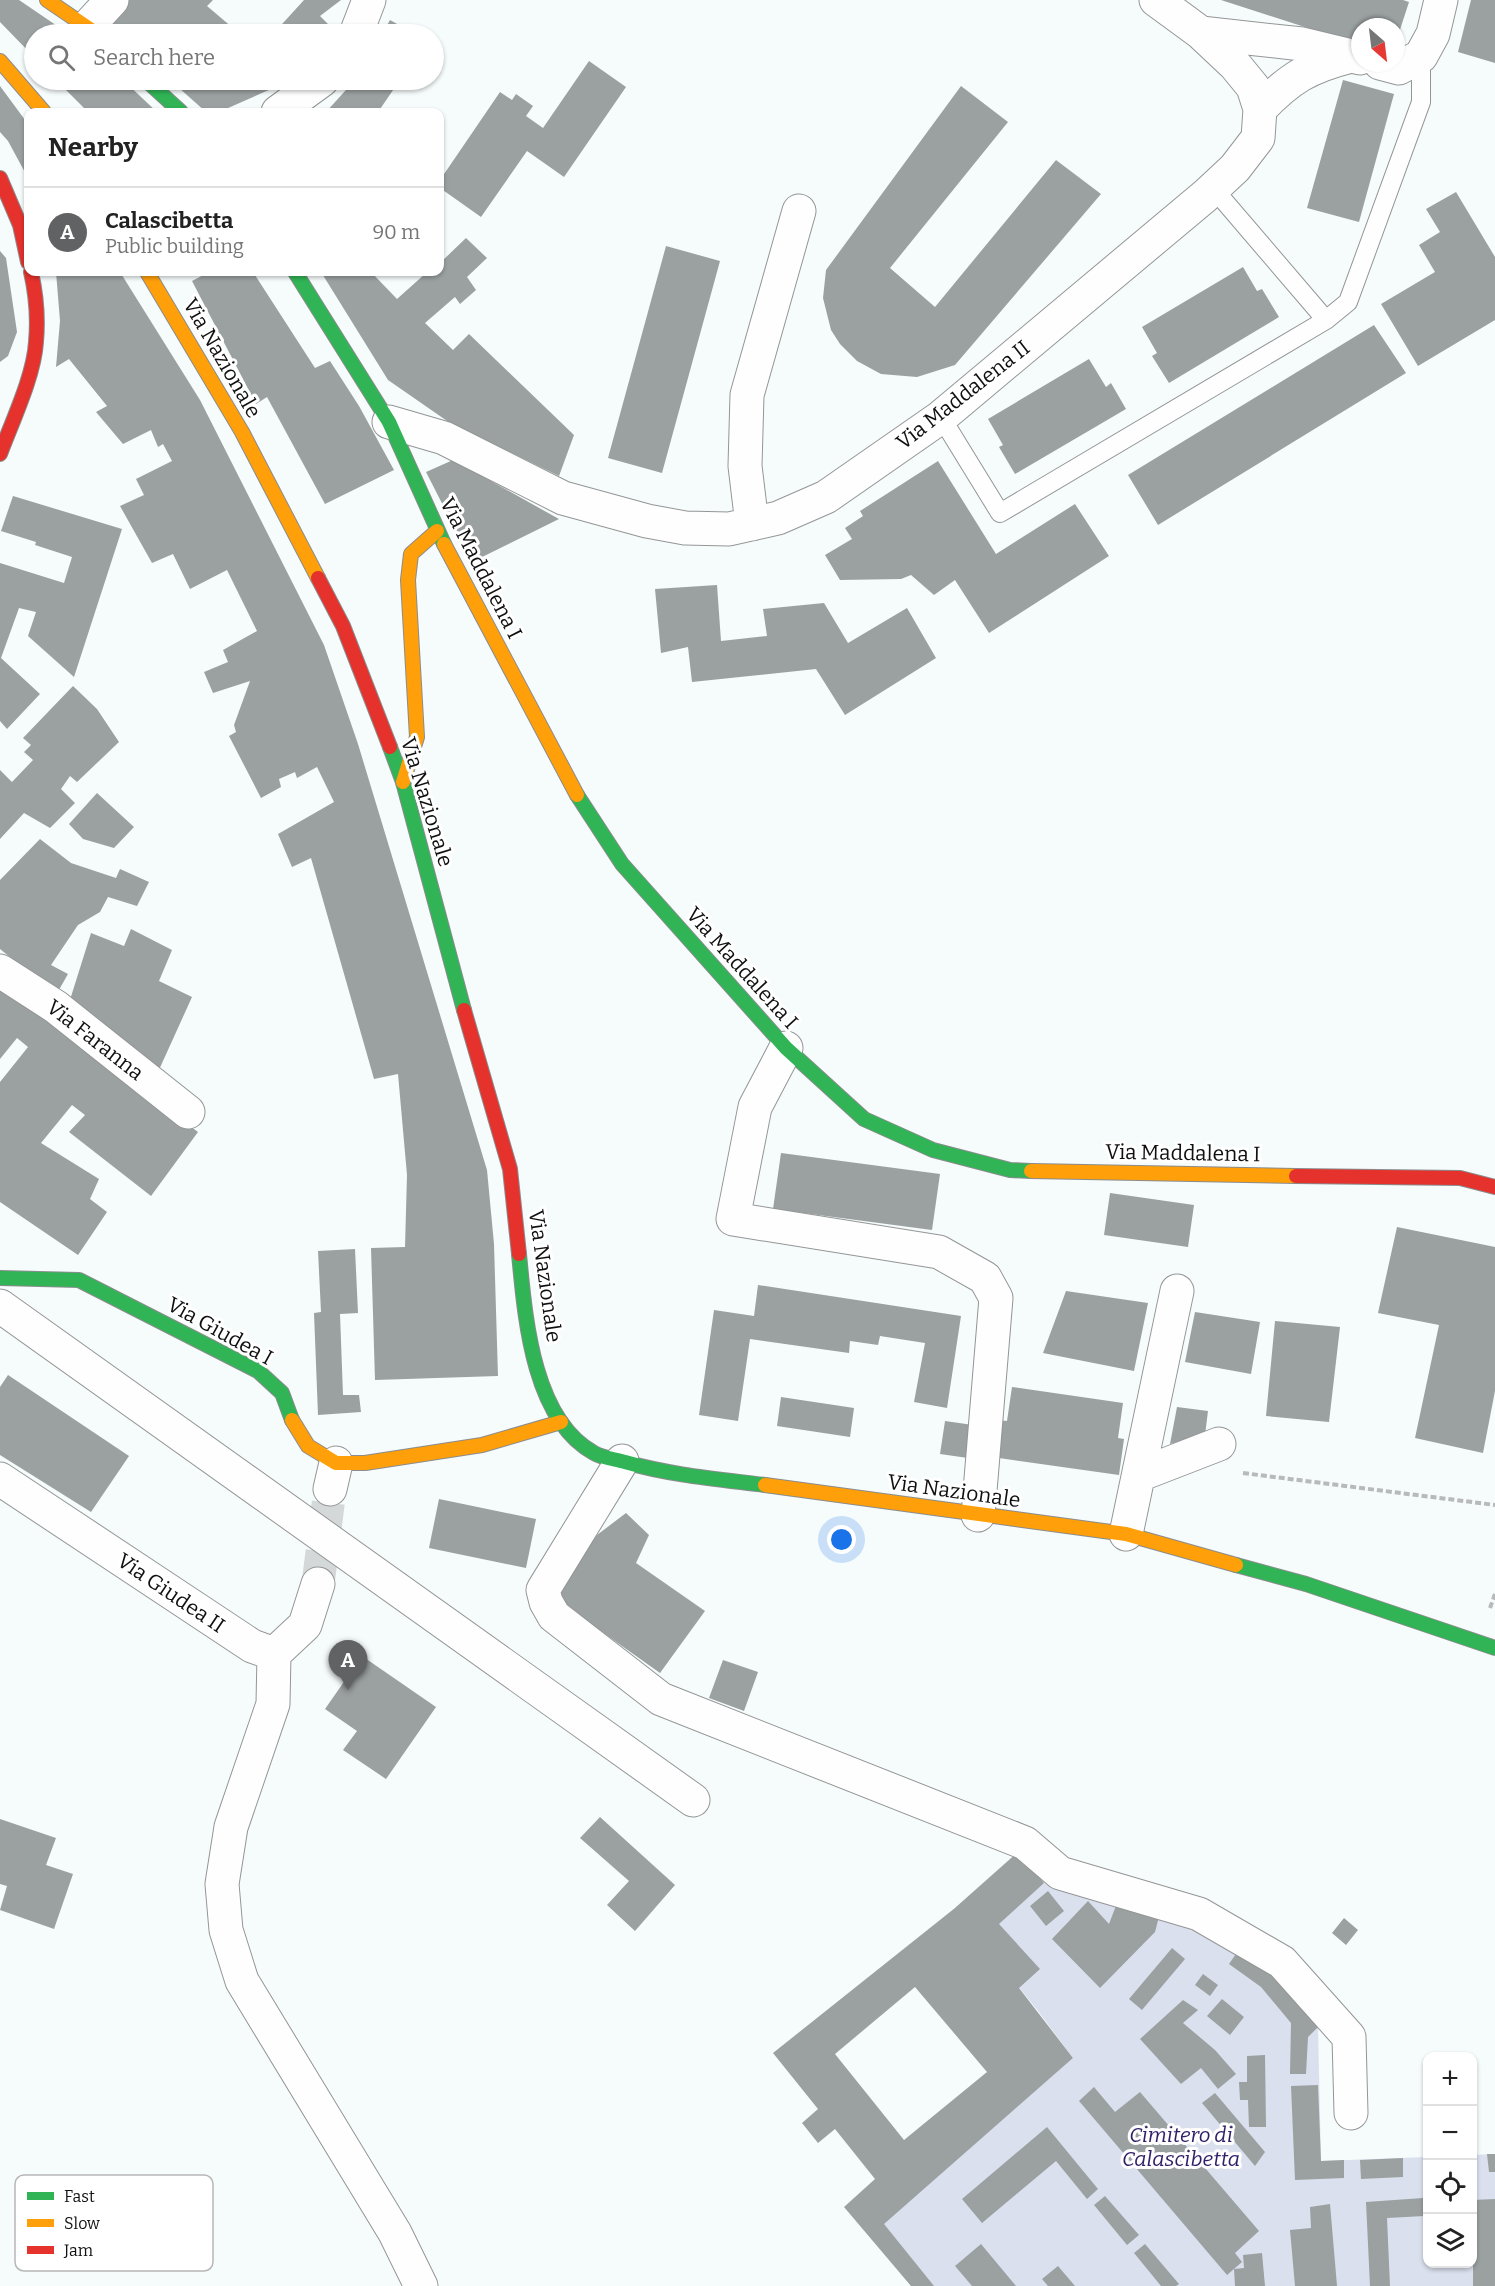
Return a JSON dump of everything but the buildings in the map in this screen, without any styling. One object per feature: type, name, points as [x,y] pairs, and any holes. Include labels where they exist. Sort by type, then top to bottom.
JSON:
[{"type":"street","points":[[47,0],[84,24]]},
{"type":"street","points":[[97,24],[112,0]]},
{"type":"street","points":[[360,24],[369,0]]},
{"type":"street","name":"Via Maddalena II","points":[[389,422],[444,438],[563,498],[647,521],[685,528],[729,529],[752,524],[778,518],[826,497],[941,417],[1213,188],[1235,168],[1258,138],[1260,109],[1253,87],[1235,64],[1201,33],[1155,0]]},
{"type":"street","points":[[1405,65],[1421,56],[1433,34],[1441,0]]},
{"type":"street","points":[[1201,33],[1302,44],[1351,56]]},
{"type":"street","points":[[1260,109],[1283,86],[1308,69],[1351,61]]},
{"type":"street","points":[[0,62],[24,89]]},
{"type":"street","points":[[25,90],[40,108]]},
{"type":"street","points":[[157,90],[177,108]]},
{"type":"street","points":[[284,108],[308,90]]},
{"type":"street","points":[[0,178],[20,225],[24,244]]},
{"type":"street","points":[[752,524],[745,466],[747,395],[799,211]]},
{"type":"street","points":[[0,454],[8,402],[30,370],[36,343],[32,276]]},
{"type":"street","name":"Via Nazionale","points":[[149,276],[242,432],[344,626],[403,782],[471,1036],[510,1169],[527,1331],[546,1393],[561,1422],[576,1440],[595,1454],[657,1472],[1126,1534],[1306,1584],[1495,1648]]},
{"type":"street","name":"Via Maddalena I","points":[[298,276],[389,422],[437,531],[585,810],[622,864],[786,1048],[864,1119],[933,1150],[1010,1170],[1460,1178],[1495,1187]]},
{"type":"street","points":[[403,782],[417,737],[408,580],[411,554],[437,531]]},
{"type":"street","name":"Via Faranna","points":[[0,971],[56,1007],[188,1112]]},
{"type":"street","points":[[786,1048],[755,1107],[733,1219],[939,1252],[985,1278],[996,1298],[978,1515]]},
{"type":"street","name":"Via Giudea I","points":[[0,1278],[78,1280],[258,1371],[282,1393],[290,1417],[308,1446],[333,1476],[365,1463],[482,1444],[561,1422]]},
{"type":"street","points":[[1126,1534],[1178,1291]]},
{"type":"street","points":[[0,1306],[693,1800]]},
{"type":"street","points":[[1139,1475],[1219,1444]]},
{"type":"street","points":[[622,1461],[543,1590],[546,1602],[554,1616],[661,1699],[1025,1843],[1059,1873],[1199,1914],[1282,1962],[1349,2037],[1352,2113]]},
{"type":"street","name":"Via Giudea II","points":[[0,1479],[252,1646],[274,1654]]},
{"type":"street","points":[[318,1584],[305,1625],[274,1654],[273,1704],[231,1827],[222,1884],[226,1930],[242,1981],[395,2233],[421,2286]]},
{"type":"lane","points":[[941,417],[1000,513],[1326,320],[1348,302],[1421,102],[1421,56]]},
{"type":"lane","points":[[1213,188],[1326,320]]},
{"type":"path","points":[[1237,1472],[1495,1505]]},
{"type":"green space","name":"Cimitero di Calascibetta","points":[[1018,1852],[1044,1883],[1056,1889],[1196,1922],[1272,1975],[1318,2027],[1321,2161],[1423,2157],[1423,2268],[1477,2268],[1477,2155],[1495,2154],[1495,2286],[911,2286],[870,2235],[1073,2058],[955,1908]]},
{"type":"tunnel","points":[[318,1584],[330,1489]]},
{"type":"traffic: fast","points":[[157,90],[177,108]]},
{"type":"traffic: fast","points":[[298,276],[389,422],[444,544]]},
{"type":"traffic: fast","points":[[390,747],[403,782],[464,1010]]},
{"type":"traffic: fast","points":[[577,795],[622,864],[786,1048],[864,1119],[933,1150],[1010,1170],[1031,1171]]},
{"type":"traffic: fast","points":[[519,1254],[529,1335],[536,1364],[557,1416],[573,1437],[594,1453],[605,1457],[676,1473],[765,1485]]},
{"type":"traffic: fast","points":[[0,1278],[79,1280],[258,1371],[282,1393],[292,1420]]},
{"type":"traffic: fast","points":[[1236,1565],[1306,1584],[1495,1648]]},
{"type":"traffic: slow","points":[[47,0],[82,24]]},
{"type":"traffic: slow","points":[[0,61],[24,89]]},
{"type":"traffic: slow","points":[[25,90],[41,108]]},
{"type":"traffic: slow","points":[[149,276],[242,432],[318,578]]},
{"type":"traffic: slow","points":[[403,782],[417,737],[408,580],[411,554],[437,531]]},
{"type":"traffic: slow","points":[[444,544],[577,795]]},
{"type":"traffic: slow","points":[[1031,1171],[1296,1176]]},
{"type":"traffic: slow","points":[[292,1420],[308,1446],[336,1463],[365,1463],[482,1445],[561,1422]]},
{"type":"traffic: slow","points":[[765,1485],[1126,1534],[1236,1565]]},
{"type":"traffic: jam","points":[[0,178],[20,225],[24,244]]},
{"type":"traffic: jam","points":[[0,454],[22,399],[34,355],[37,316],[32,276]]},
{"type":"traffic: jam","points":[[318,578],[343,626],[390,747]]},
{"type":"traffic: jam","points":[[464,1010],[510,1169],[519,1254]]},
{"type":"traffic: jam","points":[[1296,1176],[1460,1178],[1495,1187]]},
{"type":"place","name":"Calascibetta","points":[[348,1690]]}]
